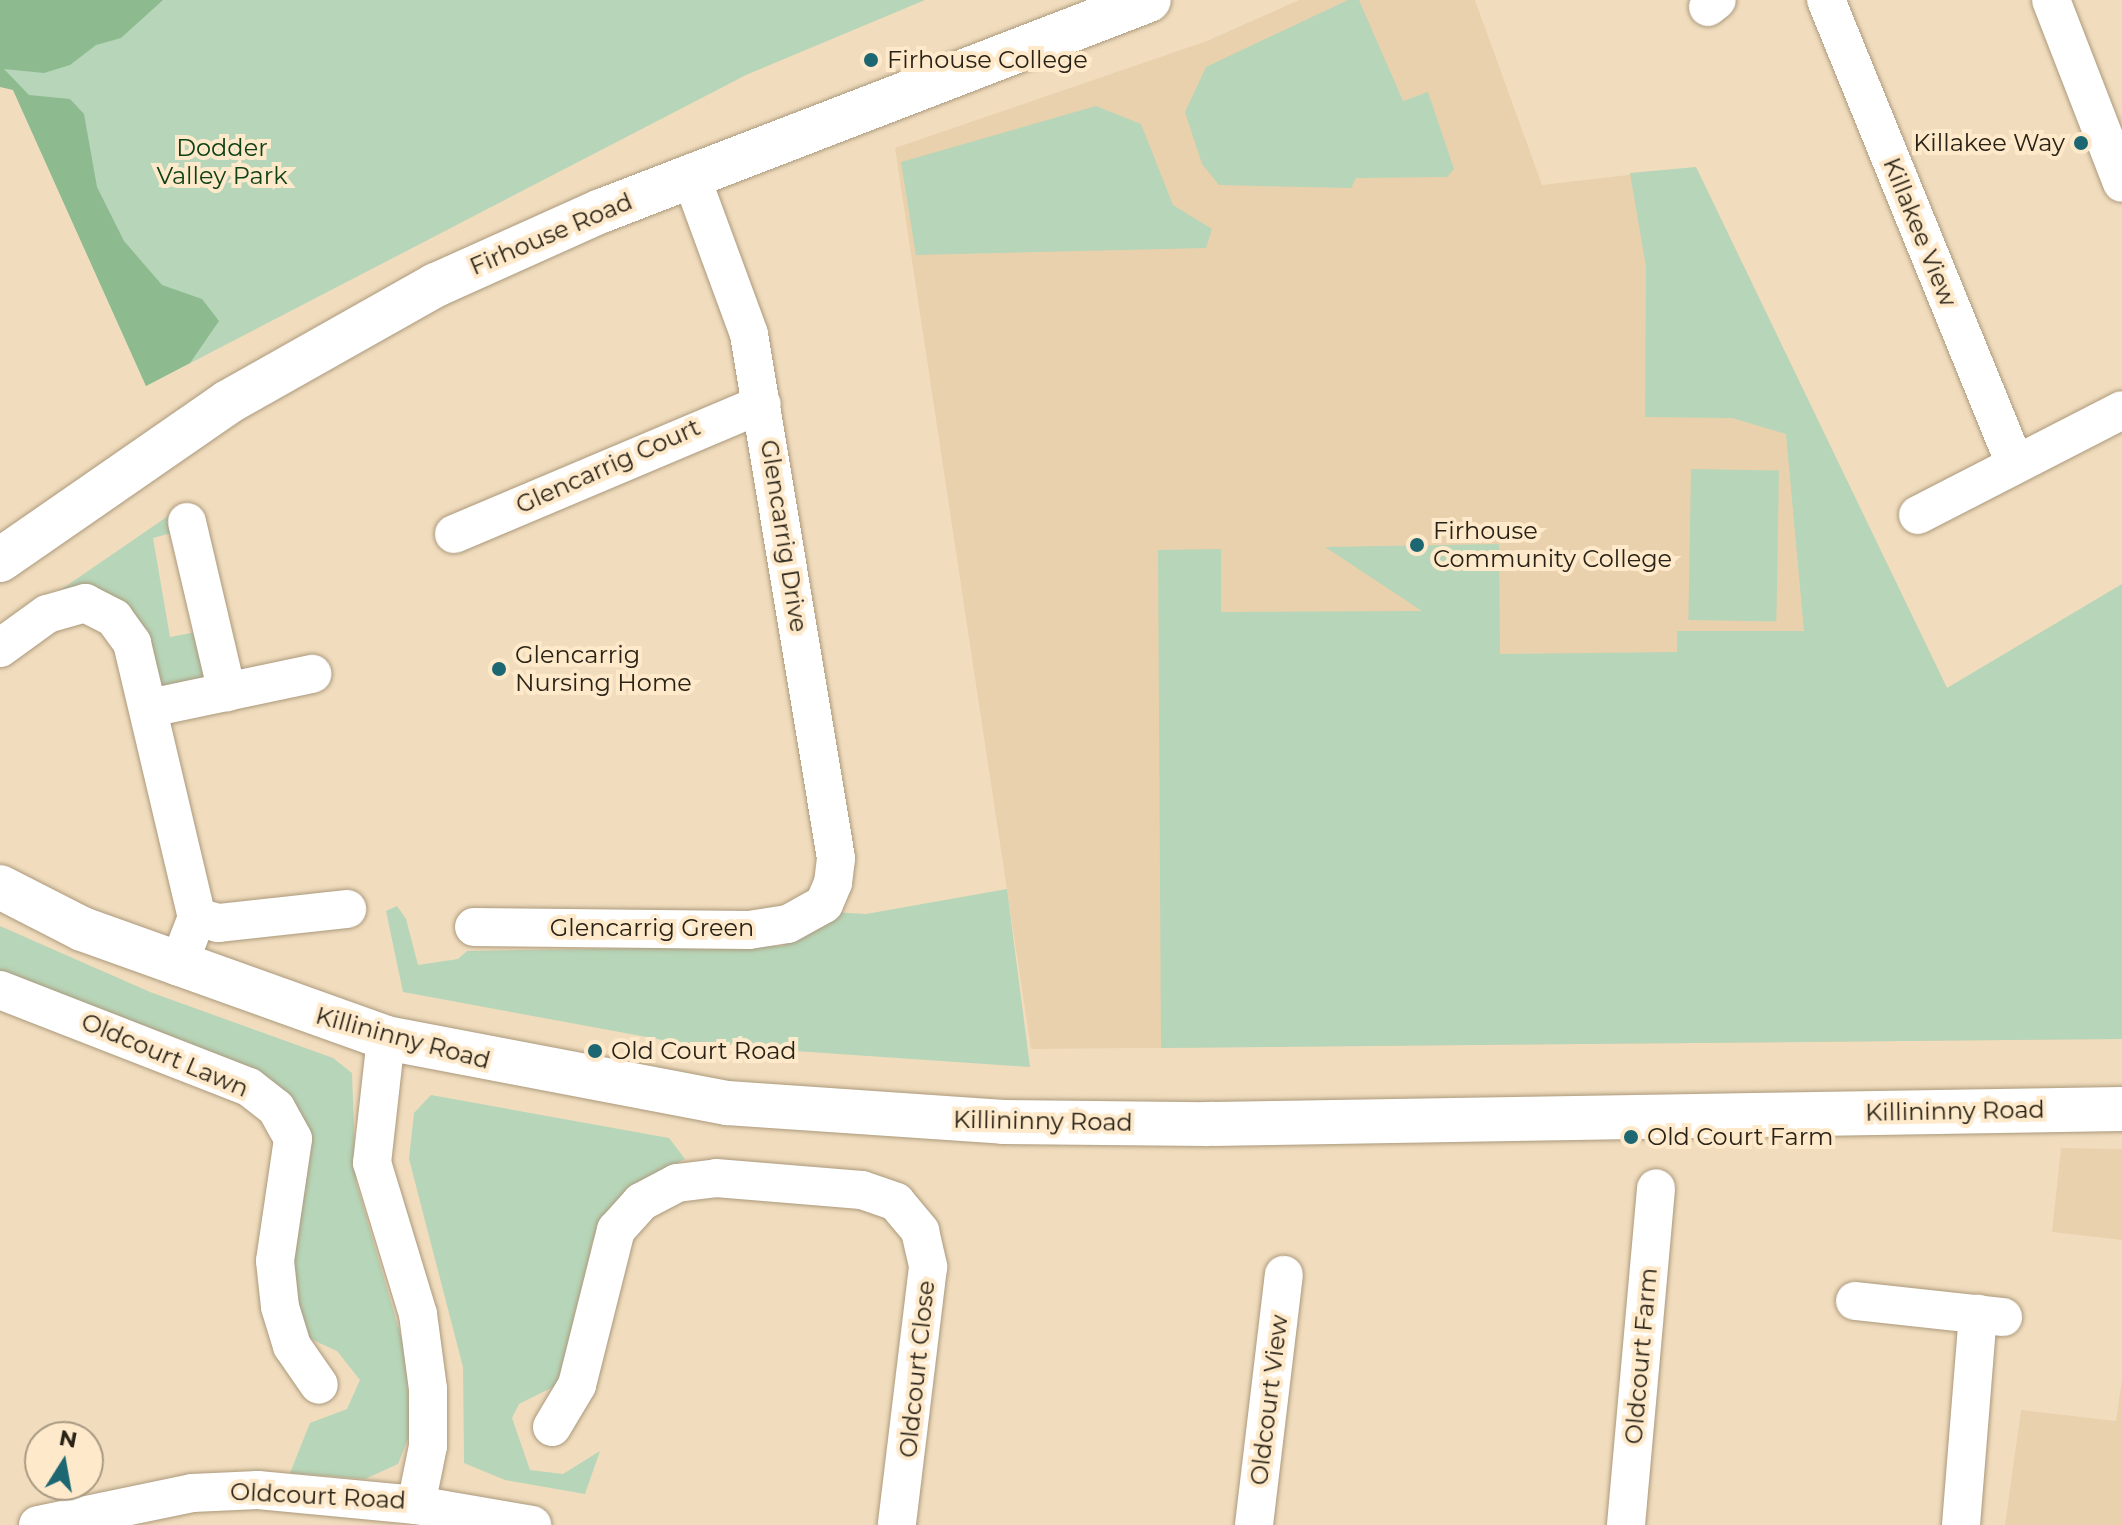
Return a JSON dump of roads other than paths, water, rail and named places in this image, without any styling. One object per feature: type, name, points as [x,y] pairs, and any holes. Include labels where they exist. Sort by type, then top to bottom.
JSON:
[{"type":"main road","name":"Firhouse Road","points":[[0,560],[307,355],[436,285],[691,176],[1149,0]]},
{"type":"main road","name":"Killininny Road","points":[[0,887],[178,966],[386,1038],[639,1091],[1003,1122],[2122,1109]]},
{"type":"street","name":"Killakee View","points":[[1826,0],[2015,464]]},
{"type":"street","points":[[2051,0],[2109,107],[2122,183]]},
{"type":"street","name":"Glencarrig Drive","points":[[691,176],[749,334],[762,404],[836,858],[824,904]]},
{"type":"street","name":"Glencarrig Court","points":[[454,534],[762,404]]},
{"type":"street","points":[[1918,515],[2122,410]]},
{"type":"street","points":[[187,522],[227,692]]},
{"type":"street","points":[[0,648],[47,614],[85,603],[114,618],[132,643],[150,708],[197,917],[178,966]]},
{"type":"street","points":[[150,708],[312,674]]},
{"type":"street","name":"Glencarrig Green","points":[[474,927],[749,930],[788,924],[824,904]]},
{"type":"street","points":[[197,917],[218,923],[347,909]]},
{"type":"street","name":"Oldcourt Lawn","points":[[0,990],[249,1087],[276,1108],[293,1139],[275,1261],[280,1307],[292,1346],[319,1385]]},
{"type":"street","name":"Oldcourt Road","points":[[38,1525],[192,1493],[271,1491],[416,1505],[428,1446],[428,1389],[418,1314],[372,1163],[386,1038]]},
{"type":"street","name":"Oldcourt Close","points":[[552,1427],[577,1385],[616,1230],[641,1202],[677,1183],[716,1178],[862,1190],[896,1202],[920,1231],[928,1267],[897,1525]]},
{"type":"street","name":"Oldcourt Farm","points":[[1626,1525],[1656,1188]]},
{"type":"street","name":"Oldcourt View","points":[[1254,1525],[1284,1275]]},
{"type":"street","points":[[1855,1301],[1991,1316],[1961,1525]]},
{"type":"street","points":[[416,1505],[532,1525]]},
{"type":"place","name":"Firhouse College","points":[[871,60]]},
{"type":"place","name":"Killakee Way","points":[[2081,143]]},
{"type":"place","name":"Firhouse Community College","points":[[1417,545]]},
{"type":"place","name":"Glencarrig Nursing Home","points":[[499,669]]},
{"type":"place","name":"Old Court Road","points":[[595,1051]]},
{"type":"place","name":"Old Court Farm","points":[[1631,1137]]},
{"type":"park label","name":"Dodder Valley Park","points":[[222,162]]}]
